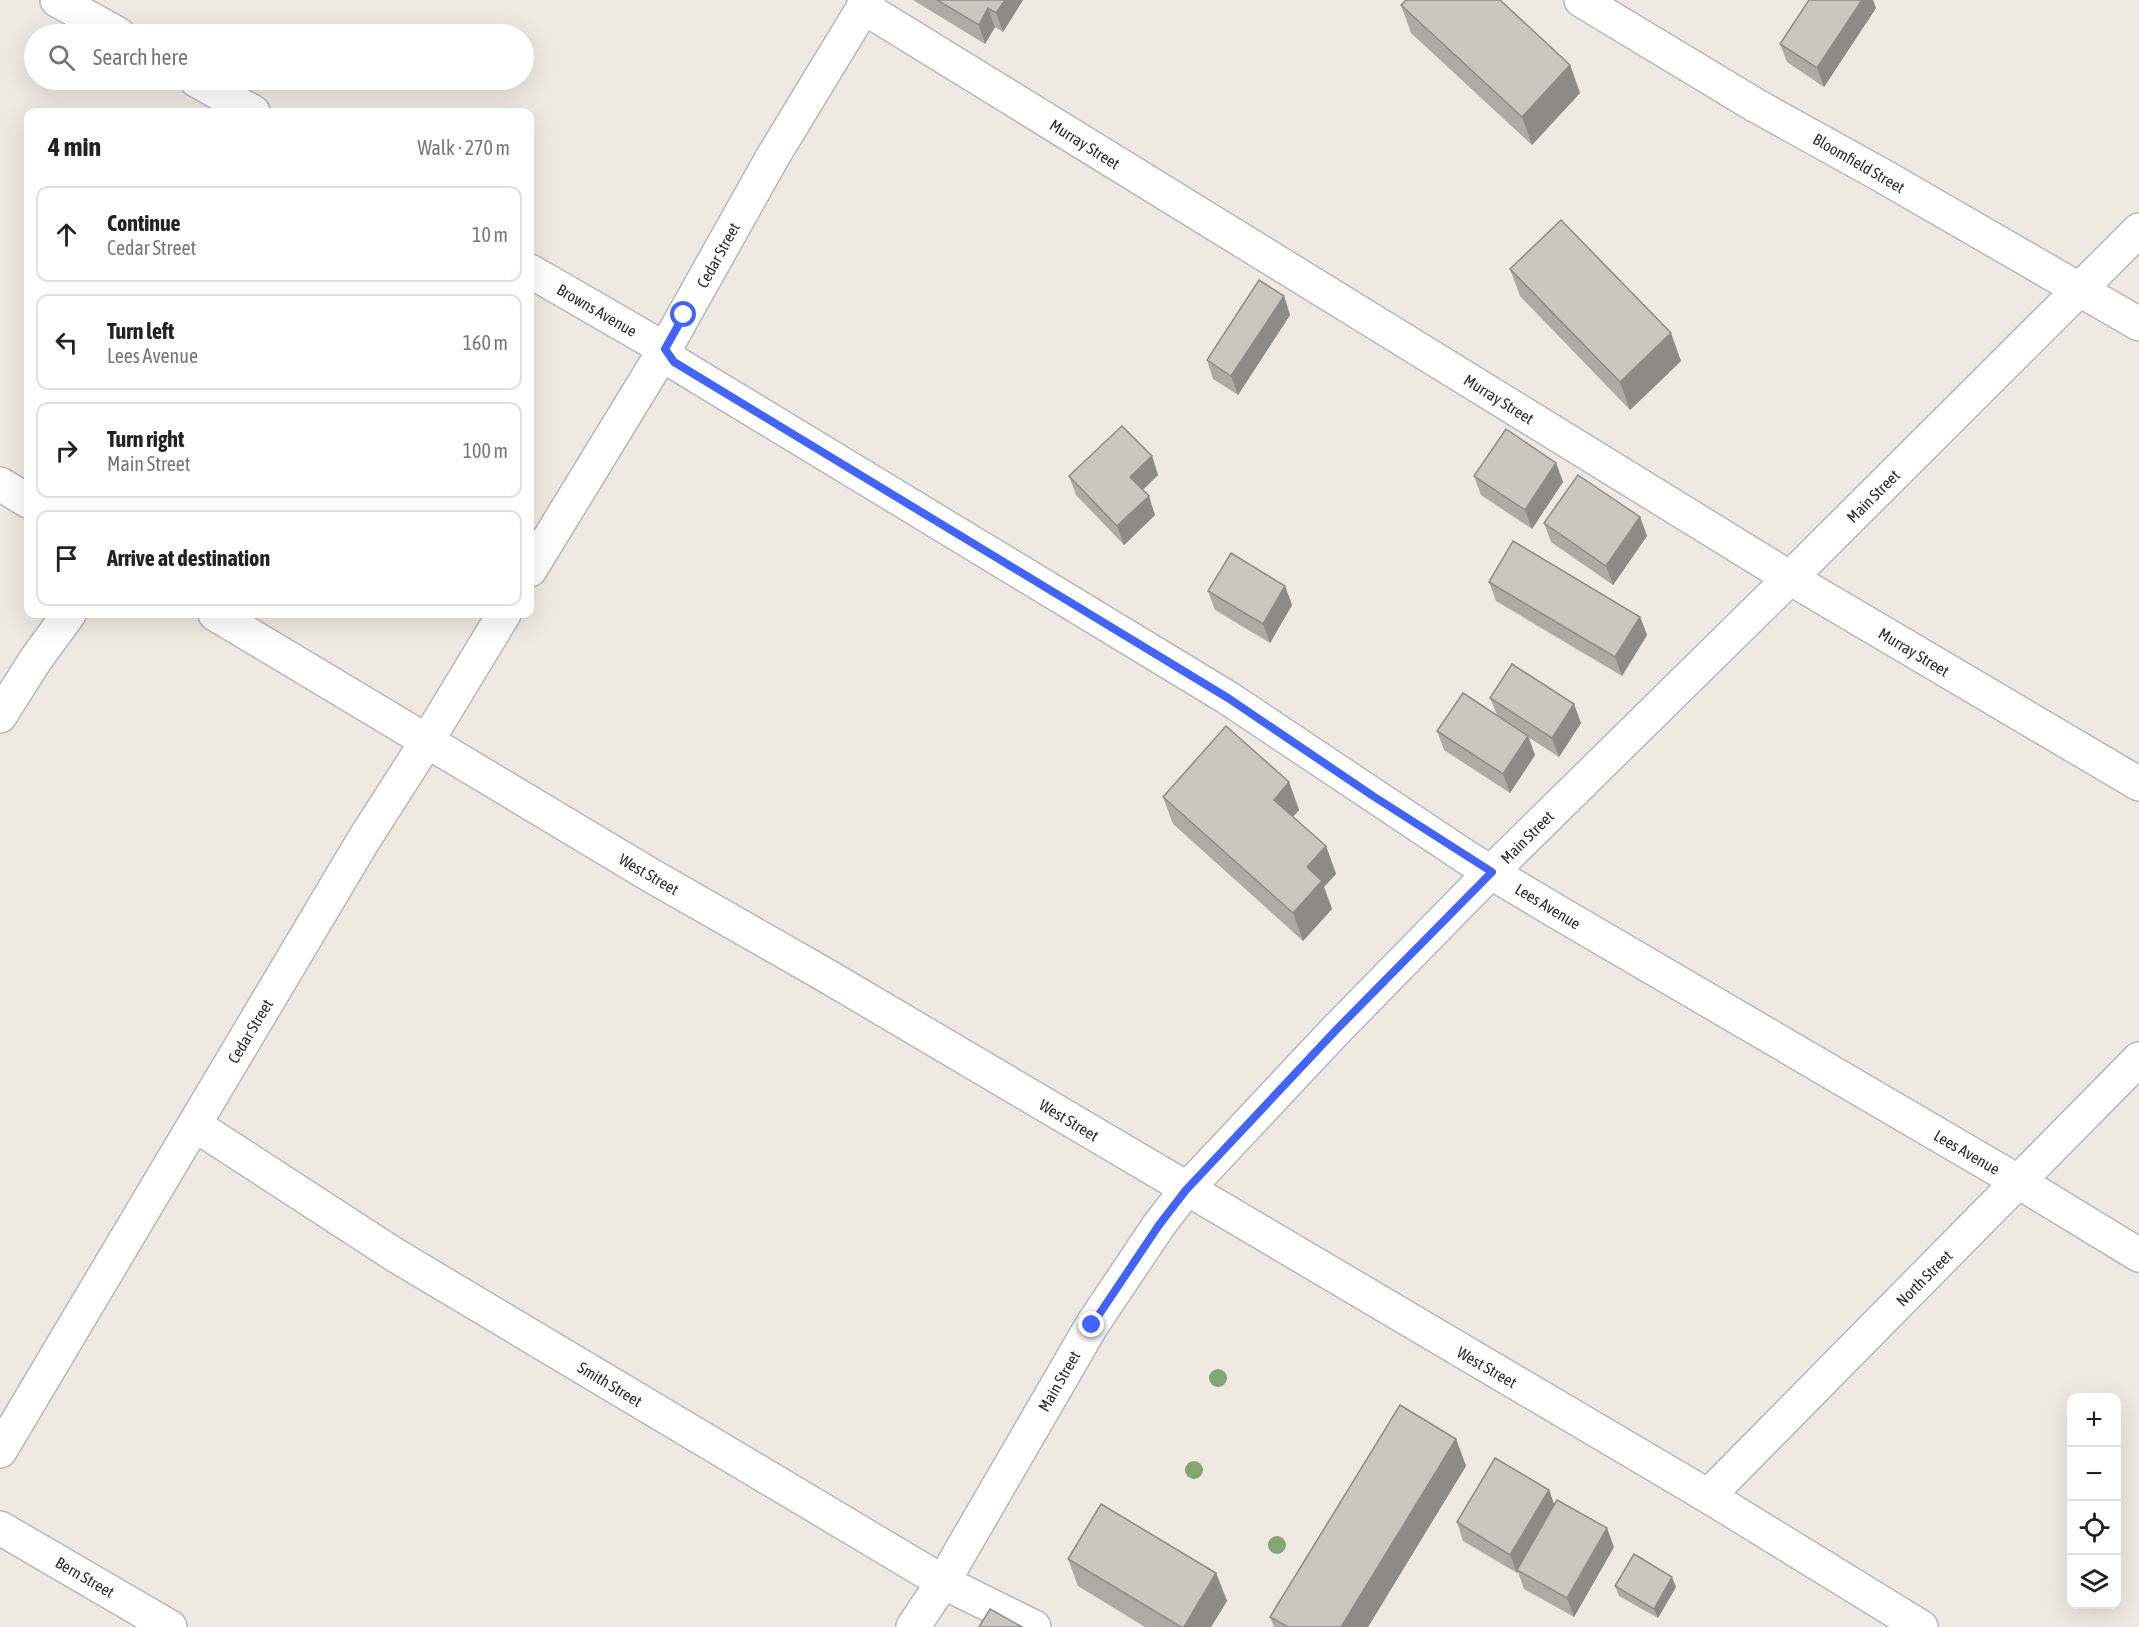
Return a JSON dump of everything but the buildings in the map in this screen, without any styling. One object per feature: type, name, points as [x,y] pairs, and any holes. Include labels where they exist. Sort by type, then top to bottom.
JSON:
[{"type":"street","points":[[57,0],[99,24]]},
{"type":"street","name":"Bloomfield Street","points":[[1581,0],[1755,105],[2139,324]]},
{"type":"street","name":"Cedar Street","points":[[534,563],[665,349],[772,158],[865,4]]},
{"type":"street","name":"Murray Street","points":[[865,4],[1790,578],[2139,784]]},
{"type":"street","points":[[214,90],[246,108]]},
{"type":"street","name":"Main Street","points":[[913,1627],[943,1582],[1092,1325],[1159,1225],[1186,1190],[1337,1029],[1492,872],[2139,230]]},
{"type":"street","name":"Browns Avenue","points":[[534,273],[665,349]]},
{"type":"street","name":"Lees Avenue","points":[[665,349],[674,362],[1228,698],[1373,796],[1492,872],[2139,1255]]},
{"type":"street","points":[[0,484],[24,499]]},
{"type":"street","points":[[0,716],[36,658],[66,618]]},
{"type":"street","name":"West Street","points":[[223,618],[652,876],[827,976],[1707,1496],[1921,1627]]},
{"type":"street","name":"Cedar Street","points":[[0,1451],[363,841],[428,741],[502,618]]},
{"type":"street","name":"North Street","points":[[1707,1496],[2139,1059]]},
{"type":"street","name":"Smith Street","points":[[195,1125],[395,1256],[943,1582],[1034,1627]]},
{"type":"street","name":"Bern Street","points":[[0,1528],[170,1627]]},
{"type":"route","points":[[684,315],[665,349],[674,362],[1228,698],[1373,796],[1492,872],[1337,1029],[1186,1190],[1159,1225],[1092,1325]]}]
